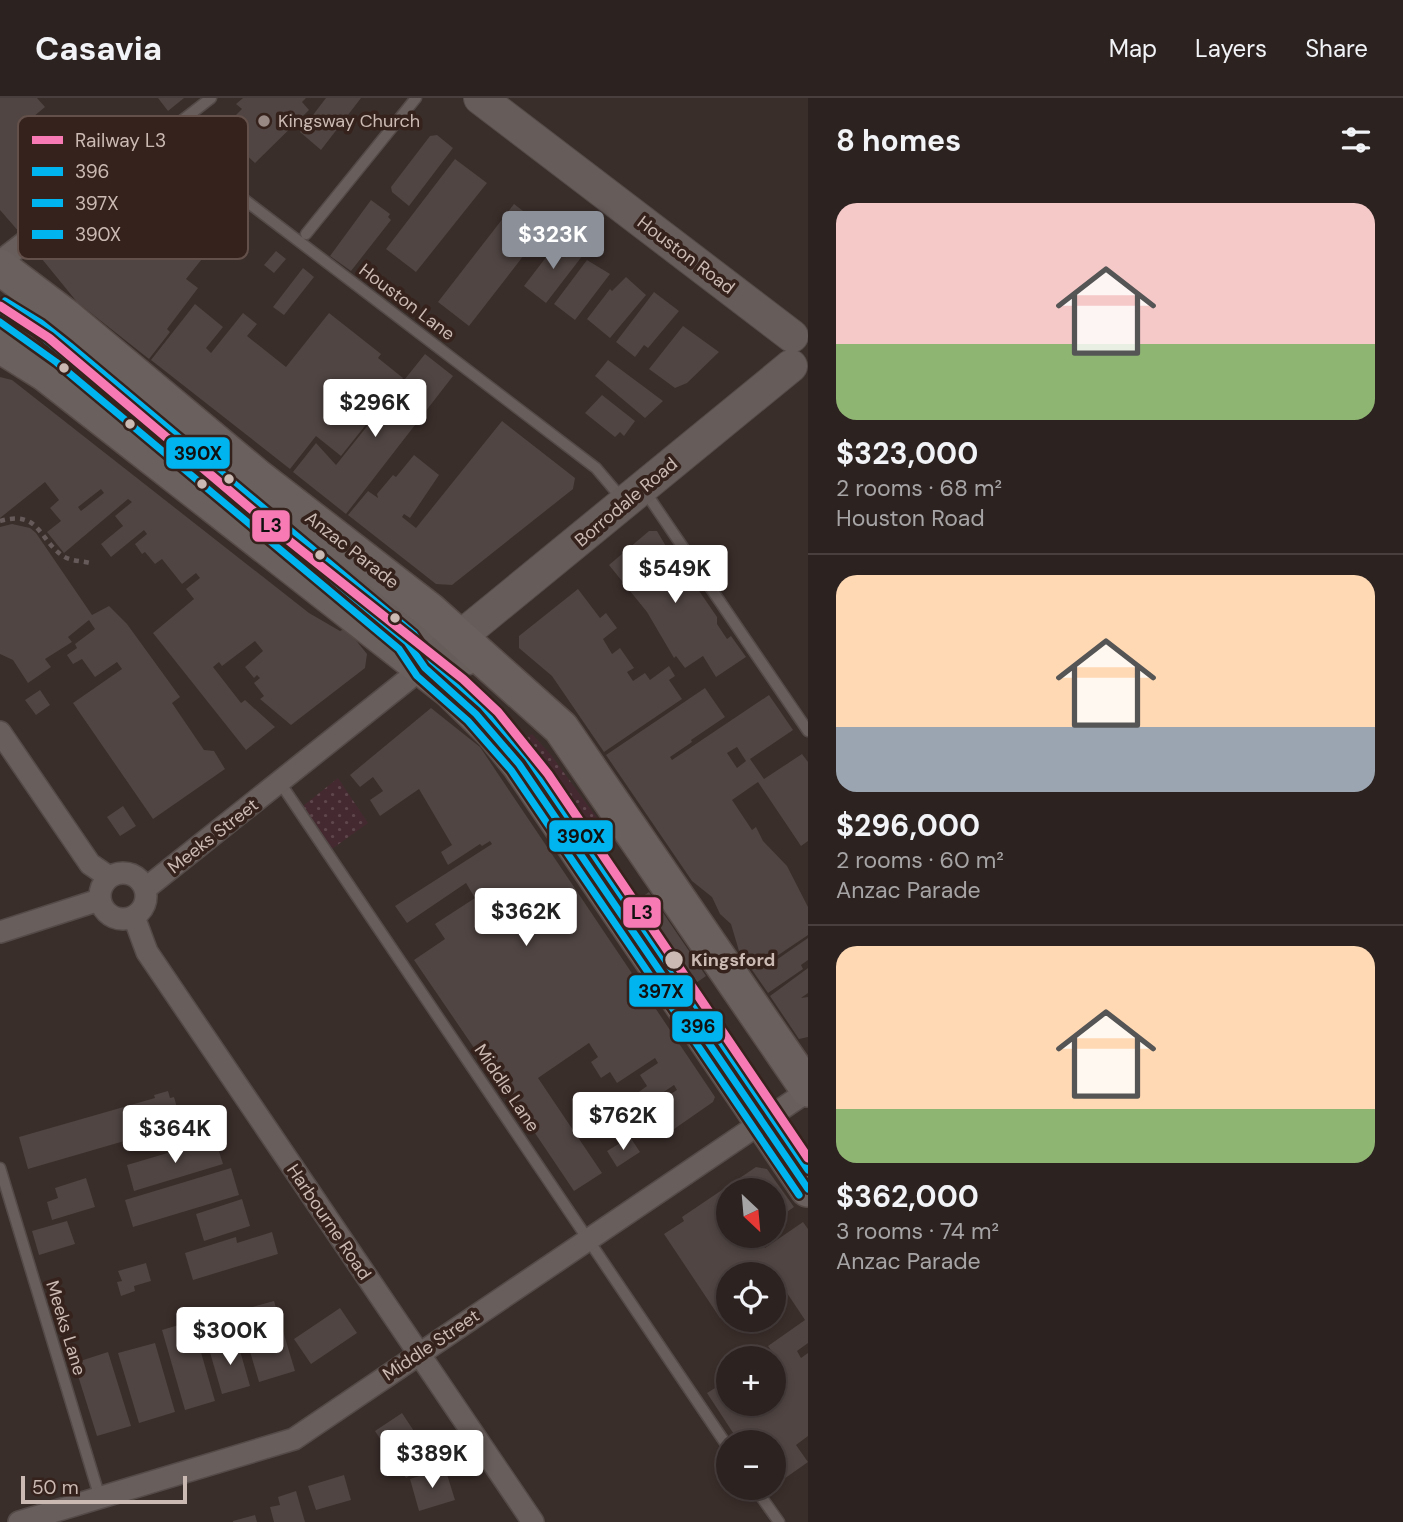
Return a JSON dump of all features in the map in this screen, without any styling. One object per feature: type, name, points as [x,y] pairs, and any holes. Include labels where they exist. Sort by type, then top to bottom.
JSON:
[{"type":"main road","name":"Anzac Parade","points":[[4,270],[256,476],[443,652],[460,698],[519,764],[808,1189]]},
{"type":"main road","name":"Anzac Parade","points":[[0,345],[46,374],[443,652],[561,728],[808,1090]]},
{"type":"street","name":"Houston Road","points":[[480,98],[800,351]]},
{"type":"street","points":[[4,270],[18,257]]},
{"type":"street","name":"Borrodale Road","points":[[443,652],[634,495],[800,351]]},
{"type":"street","name":"Meeks Street","points":[[145,889],[281,784],[443,652]]},
{"type":"street","points":[[0,732],[90,864],[110,877]]},
{"type":"street","points":[[127,873],[140,880],[145,889],[145,904],[134,917],[114,918],[104,910],[99,900],[102,886],[110,877],[127,873]]},
{"type":"street","points":[[0,932],[99,900]]},
{"type":"street","name":"Harbourne Road","points":[[134,917],[147,952],[533,1522]]},
{"type":"street","name":"Middle Street","points":[[19,1522],[294,1439],[808,1090]]},
{"type":"lane","points":[[187,116],[211,98]]},
{"type":"lane","points":[[306,234],[416,98]]},
{"type":"lane","name":"Houston Lane","points":[[248,202],[634,495],[808,730]]},
{"type":"lane","name":"Anzac Parade","points":[[0,310],[54,346],[407,642],[443,652],[482,679]]},
{"type":"lane","name":"Anzac Parade","points":[[576,774],[615,805]]},
{"type":"lane","name":"Middle Lane","points":[[281,784],[717,1430]]},
{"type":"lane","name":"Meeks Lane","points":[[0,1168],[100,1498]]},
{"type":"lane","points":[[763,1500],[779,1522]]},
{"type":"path","points":[[0,521],[19,518],[28,521],[64,557],[90,563]]},
{"type":"shaded area","points":[[532,734],[551,755],[611,837],[599,845],[588,823],[527,737]]},
{"type":"shaded area","points":[[338,778],[368,823],[332,849],[303,806]]},
{"type":"building","points":[[0,98],[37,98],[45,107],[34,116],[18,116],[18,231],[0,210]]},
{"type":"building","points":[[158,98],[184,98],[168,111]]},
{"type":"building","name":"Kingsway Church","points":[[243,98],[306,98],[302,102],[309,110],[255,163],[248,157],[248,116],[235,116],[242,109],[236,104]]},
{"type":"building","points":[[326,98],[361,98],[321,150],[300,132]]},
{"type":"building","points":[[437,135],[453,148],[409,206],[392,192],[391,187],[430,136]]},
{"type":"building","points":[[455,159],[487,183],[416,272],[386,249]]},
{"type":"building","points":[[371,200],[390,214],[388,217],[391,220],[351,271],[330,256]]},
{"type":"building","points":[[514,204],[545,228],[469,326],[438,302]]},
{"type":"building","points":[[560,239],[583,255],[546,303],[524,286]]},
{"type":"building","points":[[276,251],[286,259],[274,273],[264,265]]},
{"type":"building","points":[[42,259],[202,259],[186,279],[198,288],[167,329],[170,332],[149,359],[77,302]]},
{"type":"building","points":[[587,260],[610,274],[575,320],[554,304]]},
{"type":"building","points":[[303,268],[314,277],[284,315],[273,307]]},
{"type":"building","points":[[626,277],[646,295],[610,338],[587,319],[610,289],[612,291]]},
{"type":"building","points":[[654,292],[679,311],[648,348],[644,345],[635,357],[616,342]]},
{"type":"building","points":[[195,304],[223,327],[206,348],[211,353],[243,313],[257,324],[247,336],[286,367],[329,313],[381,354],[378,358],[403,378],[341,456],[316,436],[290,469],[151,360]]},
{"type":"building","points":[[683,326],[719,352],[687,383],[675,388],[649,369]]},
{"type":"building","points":[[425,354],[453,376],[346,514],[293,472],[316,443],[336,465]]},
{"type":"building","points":[[608,360],[663,401],[645,418],[595,376]]},
{"type":"building","points":[[0,377],[12,380],[309,613],[340,631],[346,628],[367,654],[365,668],[291,725],[260,699],[264,696],[254,683],[260,678],[257,675],[254,678],[245,667],[263,651],[255,641],[222,666],[219,662],[213,667],[241,703],[245,700],[275,727],[246,750],[153,633],[194,599],[186,589],[200,578],[196,573],[182,584],[162,559],[155,564],[145,552],[142,554],[135,544],[147,534],[144,530],[111,557],[101,544],[123,526],[115,516],[132,502],[128,499],[64,553],[47,532],[61,521],[50,508],[59,500],[45,482],[0,518]],"holes":[[[101,489],[104,493],[81,511],[78,507]]]},
{"type":"building","points":[[602,395],[635,421],[624,436],[620,432],[615,437],[585,413]]},
{"type":"building","points":[[502,421],[575,478],[573,489],[452,585],[436,584],[348,515],[368,491],[378,498],[377,494],[414,455],[439,475],[410,518],[404,514],[402,517],[416,528]]},
{"type":"building","points":[[12,524],[30,528],[36,533],[92,615],[109,606],[127,624],[180,697],[172,703],[204,750],[214,751],[225,769],[153,819],[73,703],[122,669],[117,662],[95,677],[82,659],[73,664],[67,655],[77,648],[75,644],[95,629],[89,620],[68,637],[72,642],[45,659],[51,667],[28,683],[13,660],[0,654],[0,527]]},
{"type":"building","points":[[649,531],[657,531],[677,565],[682,566],[717,617],[717,624],[727,639],[731,636],[746,657],[716,677],[703,656],[685,668],[676,656],[674,658],[647,612],[609,565]]},
{"type":"building","points":[[578,589],[600,618],[606,613],[617,628],[603,639],[612,654],[620,648],[634,668],[627,672],[633,681],[645,673],[650,680],[669,666],[675,676],[669,680],[682,699],[604,752],[552,676],[519,648],[519,636]]},
{"type":"building","points":[[705,688],[725,717],[670,757],[672,760],[769,695],[793,730],[750,759],[764,779],[802,754],[808,762],[808,841],[801,846],[758,782],[732,800],[752,830],[756,827],[763,841],[787,866],[808,907],[808,935],[768,962],[769,965],[808,938],[808,960],[801,965],[803,969],[768,993],[739,951],[731,924],[720,914],[712,897],[692,881],[606,755]],"holes":[[[737,747],[746,761],[737,768],[727,753]]]},
{"type":"building","points":[[40,690],[50,705],[36,715],[25,700]]},
{"type":"building","points":[[431,708],[480,747],[715,1097],[713,1102],[664,1136],[655,1121],[665,1114],[658,1102],[677,1090],[674,1085],[617,1124],[610,1113],[647,1086],[640,1075],[658,1063],[655,1058],[617,1083],[610,1072],[601,1078],[591,1062],[598,1057],[589,1043],[538,1078],[602,1173],[574,1191],[504,1087],[510,1083],[506,1077],[498,1083],[414,960],[445,939],[435,924],[475,898],[466,883],[407,923],[395,906],[492,844],[490,841],[482,846],[480,844],[448,865],[441,852],[452,845],[419,789],[380,816],[370,800],[383,791],[373,777],[360,787],[350,775]]},
{"type":"building","points":[[123,806],[136,826],[120,836],[107,817]]},
{"type":"building","points":[[649,892],[706,976],[696,983],[639,899]]},
{"type":"building","points":[[808,968],[808,993],[801,998],[808,997],[808,1037],[799,1039],[770,996]]},
{"type":"building","points":[[168,1091],[170,1098],[174,1097],[178,1111],[184,1109],[189,1127],[171,1132],[169,1128],[28,1169],[19,1137],[155,1098],[154,1095]]},
{"type":"building","points":[[630,1137],[640,1152],[617,1167],[607,1151]]},
{"type":"building","points":[[215,1139],[223,1164],[134,1191],[127,1165]]},
{"type":"building","points":[[756,1167],[767,1169],[773,1178],[740,1178]]},
{"type":"building","points":[[231,1168],[239,1195],[133,1227],[125,1200]]},
{"type":"building","points":[[86,1178],[95,1207],[52,1220],[47,1202],[58,1198],[55,1188]]},
{"type":"building","points":[[716,1194],[716,1248],[786,1248],[786,1234],[803,1222],[808,1229],[808,1343],[797,1351],[801,1358],[808,1353],[808,1436],[796,1445],[808,1462],[786,1478],[786,1430],[731,1430],[722,1416],[786,1416],[786,1346],[768,1346],[805,1320],[786,1292],[786,1262],[716,1262],[716,1312],[664,1234],[684,1221],[682,1217]]},
{"type":"building","points":[[786,1196],[794,1207],[786,1213]]},
{"type":"building","points":[[242,1199],[250,1226],[204,1241],[196,1214]]},
{"type":"building","points":[[67,1221],[75,1244],[39,1255],[32,1231]]},
{"type":"building","points":[[272,1232],[278,1254],[193,1280],[185,1253],[236,1237],[237,1243]]},
{"type":"building","points":[[146,1263],[151,1281],[134,1286],[135,1291],[121,1296],[117,1282],[122,1281],[118,1271]]},
{"type":"building","points":[[274,1301],[295,1371],[259,1382],[238,1311]]},
{"type":"building","points":[[340,1308],[357,1333],[311,1364],[294,1339]]},
{"type":"building","points":[[192,1321],[215,1401],[185,1410],[162,1330]]},
{"type":"building","points":[[237,1340],[250,1386],[222,1394],[209,1349]]},
{"type":"building","points":[[155,1343],[175,1412],[139,1423],[118,1353]]},
{"type":"building","points":[[108,1352],[131,1426],[97,1436],[74,1363]]},
{"type":"building","points":[[716,1387],[716,1407],[707,1393]]},
{"type":"building","points":[[402,1413],[433,1460],[406,1478],[375,1431]]},
{"type":"building","points":[[445,1468],[455,1500],[419,1511],[410,1479]]},
{"type":"building","points":[[344,1475],[351,1500],[316,1510],[308,1486]]},
{"type":"building","points":[[296,1491],[305,1522],[274,1522],[270,1507],[280,1505],[278,1497]]},
{"type":"building","points":[[255,1515],[257,1522],[233,1522],[233,1521]]},
{"type":"rail line","name":"L3","points":[[0,306],[49,338],[283,536],[463,679],[498,712],[548,774],[808,1158]]},
{"type":"transit line","name":"390X","points":[[5,301],[41,323],[70,346],[414,634],[432,661],[483,706],[528,758],[808,1170]]},
{"type":"transit line","name":"396","points":[[0,310],[36,332],[63,354],[407,642],[425,668],[476,714],[519,764],[808,1189]]},
{"type":"transit line","name":"397X","points":[[0,322],[56,362],[399,649],[417,676],[468,721],[511,770],[799,1195]]},
{"type":"place","name":"Kingsway Church","points":[[264,121]]},
{"type":"place","name":"Kingsford","points":[[674,960]]}]
